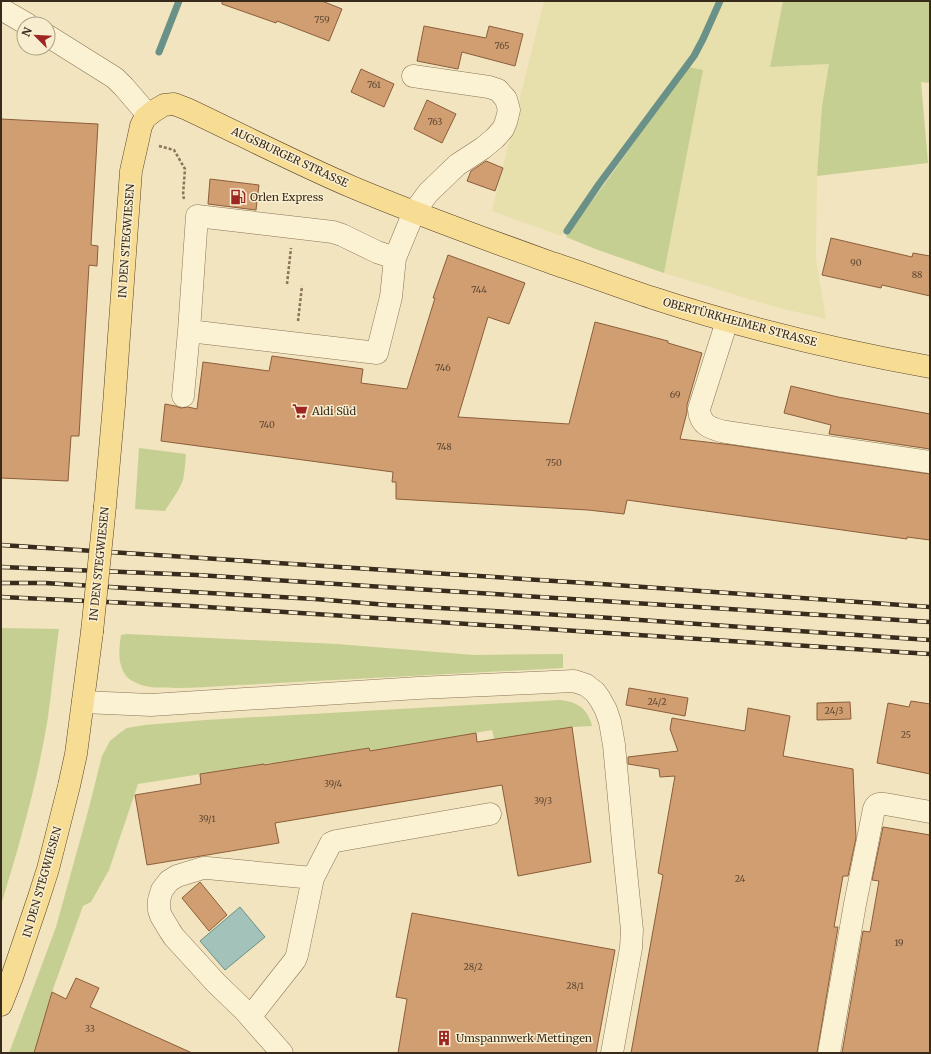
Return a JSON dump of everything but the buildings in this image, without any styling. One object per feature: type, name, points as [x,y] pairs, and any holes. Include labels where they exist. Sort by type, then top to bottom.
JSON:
[{"type":"main road","name":"AUGSBURGER STRASSE","points":[[148,115],[164,105],[174,104],[322,173],[414,212],[554,264]]},
{"type":"main road","name":"IN DEN STEGWIESEN","points":[[1,1005],[26,938],[48,869],[75,760],[92,632],[105,506],[116,382],[129,187],[138,140],[143,122],[148,115]]},
{"type":"main road","name":"OBERTÜRKHEIMER STRASSE","points":[[554,264],[653,298],[727,321],[847,351],[930,367]]},
{"type":"street","points":[[1,9],[16,18]]},
{"type":"street","points":[[56,41],[115,78],[148,115]]},
{"type":"street","points":[[189,332],[377,353],[391,297],[395,258],[414,212],[428,193],[460,162],[483,148],[498,135],[506,122],[509,110],[507,101],[498,90],[413,76]]},
{"type":"street","points":[[183,396],[197,216],[337,233],[377,252],[395,258]]},
{"type":"street","points":[[727,321],[699,409],[702,421],[708,426],[726,432],[930,462]]},
{"type":"street","points":[[83,702],[151,704],[574,681],[586,685],[595,692],[600,699],[606,710],[612,729],[632,923],[630,948],[612,1053]]},
{"type":"street","points":[[829,1053],[855,904],[874,809],[879,804],[885,804],[930,812]]},
{"type":"street","points":[[250,1017],[295,960],[312,878],[331,844],[336,841],[490,814]]},
{"type":"street","points":[[282,1053],[250,1017],[216,983],[170,931],[161,916],[159,910],[159,900],[162,890],[172,878],[203,868],[312,878]]},
{"type":"path","points":[[138,140],[174,150],[185,169],[183,197],[197,216]]},
{"type":"path","points":[[287,284],[294,227]]},
{"type":"path","points":[[296,344],[302,286]]},
{"type":"shaded area","points":[[544,1],[783,1],[770,67],[829,64],[822,106],[817,176],[816,259],[826,319],[772,306],[664,273],[703,70],[683,66],[598,180],[561,236],[492,211]]},
{"type":"green space","points":[[783,1],[930,1],[930,83],[921,82],[928,163],[817,176],[822,106],[829,64],[770,67]]},
{"type":"green space","points":[[689,67],[703,70],[664,273],[566,237]]},
{"type":"green space","points":[[139,448],[186,454],[183,480],[165,511],[135,509]]},
{"type":"green space","points":[[1,628],[59,629],[44,741],[22,835],[1,905]]},
{"type":"green space","points":[[127,634],[337,644],[474,655],[563,654],[563,668],[199,687],[153,687],[144,686],[129,679],[124,672],[120,662],[120,646],[121,635]]},
{"type":"green space","points":[[559,700],[576,704],[584,710],[588,714],[592,726],[572,727],[494,739],[492,730],[370,751],[369,748],[138,784],[109,870],[91,902],[83,906],[52,992],[34,1053],[9,1053],[56,927],[102,756],[110,741],[127,728],[205,720]]},
{"type":"water","points":[[240,907],[265,937],[225,970],[200,941]]},
{"type":"waterway","points":[[159,52],[179,1]]},
{"type":"waterway","points":[[567,231],[599,184],[694,56],[720,1]]},
{"type":"railway","points":[[1,545],[930,607]]},
{"type":"railway","points":[[1,567],[197,575],[930,622]]},
{"type":"railway","points":[[1,583],[45,583],[315,599],[930,640]]},
{"type":"railway","points":[[1,597],[191,606],[930,654]]},
{"type":"place","name":"Orlen Express","points":[[238,197]]},
{"type":"place","name":"Aldi Süd","points":[[300,411]]},
{"type":"place","name":"Umspannwerk Mettingen","points":[[444,1038]]}]
